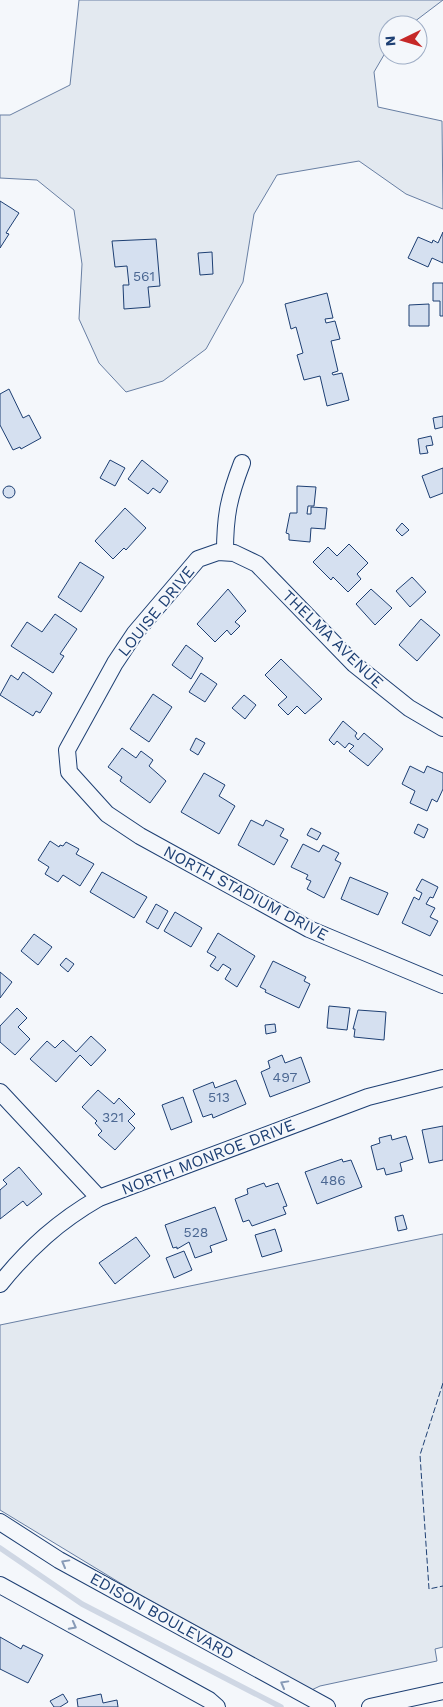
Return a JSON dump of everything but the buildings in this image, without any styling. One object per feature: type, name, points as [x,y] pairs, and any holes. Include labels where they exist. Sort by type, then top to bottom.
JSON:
[{"type":"street","points":[[225,552],[225,520],[228,500],[242,463]]},
{"type":"street","name":"THELMA AVENUE","points":[[225,552],[242,556],[257,564],[354,664],[409,708],[443,728]]},
{"type":"street","name":"LOUISE DRIVE","points":[[69,772],[67,750],[115,663],[135,633],[198,559],[211,554],[225,552]]},
{"type":"street","name":"NORTH STADIUM DRIVE","points":[[69,772],[107,814],[175,857],[309,929],[443,985]]},
{"type":"street","name":"NORTH MONROE DRIVE","points":[[0,1284],[36,1243],[59,1224],[99,1198],[368,1097],[443,1078]]},
{"type":"street","points":[[0,1092],[99,1198]]},
{"type":"street","name":"EDISON BOULEVARD","points":[[0,1522],[59,1560],[327,1707]]},
{"type":"street","points":[[0,1585],[209,1700],[217,1707]]},
{"type":"street","points":[[370,1707],[443,1691]]},
{"type":"shaded area","points":[[79,0],[443,0],[423,15],[378,15],[378,65],[374,72],[378,107],[442,121],[443,209],[406,194],[359,161],[277,175],[254,214],[243,282],[206,349],[163,381],[126,392],[99,363],[79,319],[82,264],[74,210],[37,180],[0,178],[0,115],[10,115],[70,85]]},
{"type":"shaded area","points":[[443,1234],[443,1647],[435,1649],[437,1661],[320,1686],[303,1694],[0,1510],[0,1325]]},
{"type":"waterway","points":[[0,1548],[82,1604],[281,1707]]},
{"type":"fence","points":[[443,1383],[420,1455],[429,1589],[443,1586]]}]
